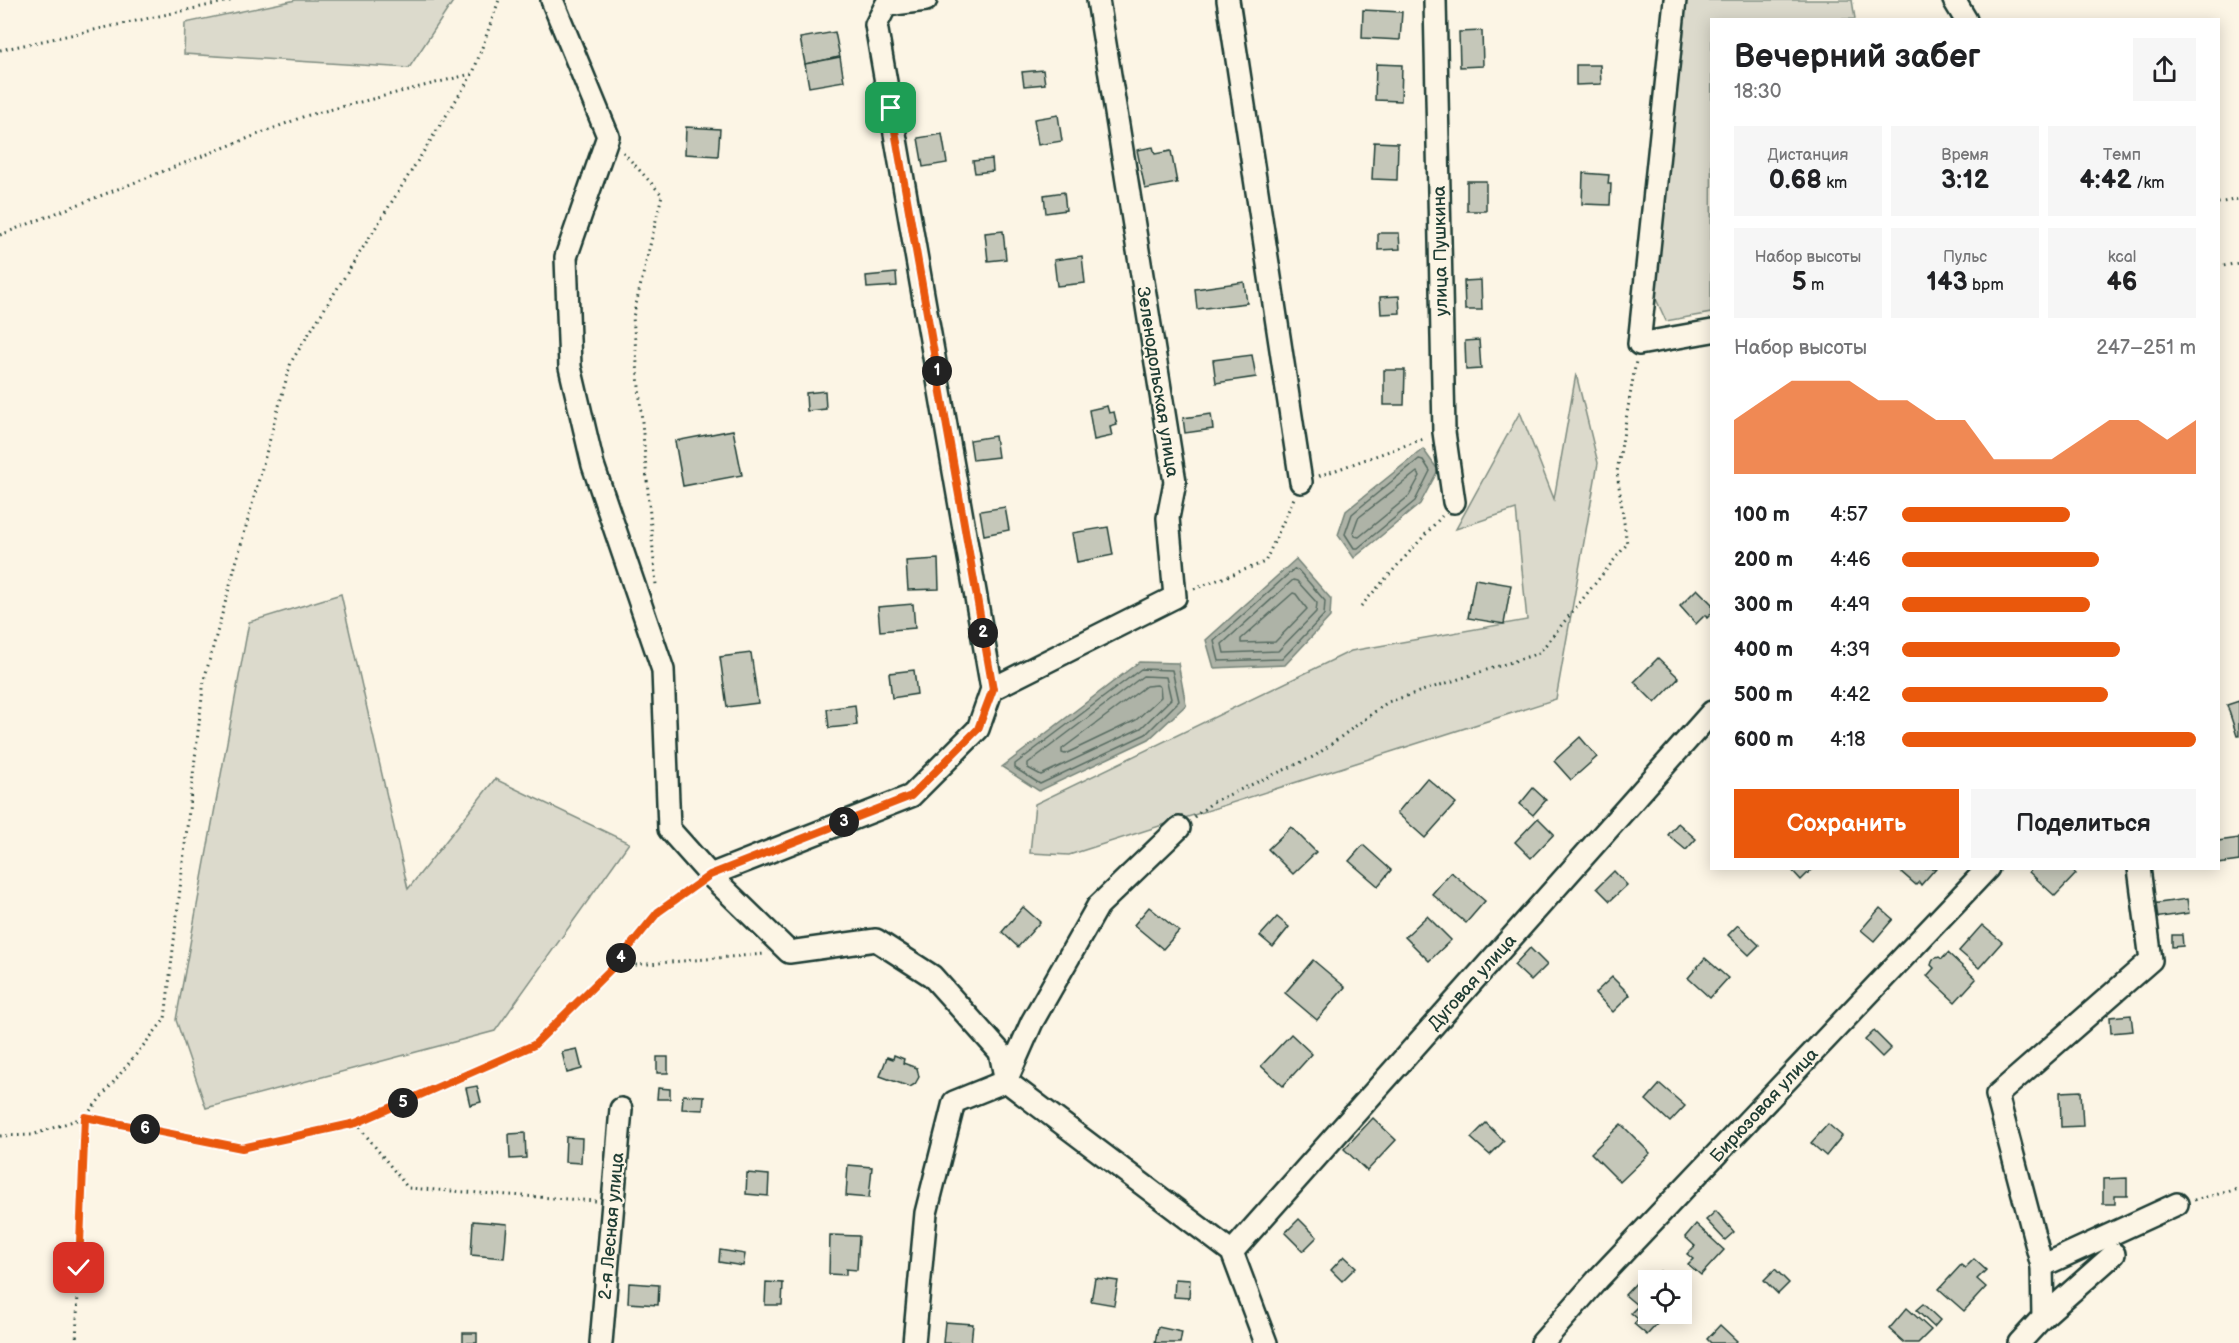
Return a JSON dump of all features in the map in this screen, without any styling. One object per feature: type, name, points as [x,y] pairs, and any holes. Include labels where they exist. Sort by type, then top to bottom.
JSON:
[{"type":"street","points":[[552,0],[608,136],[566,257],[570,367],[593,465],[663,670],[669,829],[710,875],[789,952],[876,940],[932,976],[1000,1052],[1006,1081],[1232,1252],[1266,1343]]},
{"type":"street","points":[[710,875],[911,796],[978,729],[993,689],[876,25],[886,5],[926,0]]},
{"type":"street","name":"Зеленодольская улица","points":[[1098,0],[1175,482],[1167,518],[1175,597]]},
{"type":"street","points":[[1228,0],[1301,482]]},
{"type":"street","name":"улица Пушкина","points":[[1435,0],[1444,432],[1454,502]]},
{"type":"street","points":[[1675,0],[1639,344],[1710,331]]},
{"type":"street","points":[[1954,0],[1965,18]]},
{"type":"street","points":[[993,689],[1175,597]]},
{"type":"street","name":"Дуговая улица","points":[[1232,1252],[1710,714]]},
{"type":"street","points":[[914,1343],[926,1213],[954,1102],[1006,1081],[1032,1023],[1098,906],[1179,828]]},
{"type":"street","name":"Бирюзовая улица","points":[[1542,1343],[1598,1279],[1986,870]]},
{"type":"street","points":[[2043,1317],[2042,1266],[1997,1095],[2151,960],[2139,870]]},
{"type":"street","name":"2-я Лесная улица","points":[[601,1343],[621,1109]]},
{"type":"street","points":[[2042,1266],[2177,1204]]},
{"type":"street","points":[[2019,1343],[2043,1317],[2114,1254]]},
{"type":"path","points":[[0,50],[234,0]]},
{"type":"path","points":[[76,1343],[85,1117],[165,1019],[204,680],[291,362],[473,73],[499,0]]},
{"type":"path","points":[[0,235],[305,116],[473,73]]},
{"type":"path","points":[[608,136],[662,195],[633,317],[656,590]]},
{"type":"path","points":[[2220,203],[2239,199]]},
{"type":"path","points":[[2220,267],[2239,263]]},
{"type":"path","points":[[1179,828],[1213,802],[1315,756],[1388,702],[1539,653],[1627,544],[1617,472],[1639,344]]},
{"type":"path","points":[[1175,597],[1265,562],[1301,482],[1444,432]]},
{"type":"path","points":[[1361,606],[1454,502]]},
{"type":"path","points":[[0,1136],[32,1135],[85,1117],[242,1148],[356,1123],[534,1045],[613,967],[658,912],[710,875]]},
{"type":"path","points":[[613,967],[789,952]]},
{"type":"path","points":[[356,1123],[408,1188],[613,1202]]},
{"type":"path","points":[[2177,1204],[2239,1189]]},
{"type":"shaded area","points":[[296,0],[454,0],[409,68],[184,54],[185,23]]},
{"type":"shaded area","points":[[1678,0],[1852,0],[1855,18],[1710,18],[1710,313],[1666,321],[1652,290]]},
{"type":"shaded area","points":[[1576,374],[1598,463],[1556,699],[1069,855],[1030,853],[1035,804],[1351,651],[1527,620],[1516,509],[1456,529],[1520,412],[1554,499]]},
{"type":"shaded area","points":[[341,594],[408,889],[495,779],[629,843],[495,1031],[206,1108],[176,1020],[249,622]]},
{"type":"water","points":[[1423,449],[1438,470],[1420,504],[1354,558],[1338,535],[1346,511]]},
{"type":"water","points":[[1296,559],[1331,599],[1330,617],[1285,665],[1214,668],[1206,640]]},
{"type":"water","points":[[1139,662],[1178,663],[1186,705],[1149,739],[1039,791],[1002,767]]},
{"type":"building","points":[[1363,10],[1402,12],[1400,40],[1362,38]]},
{"type":"building","points":[[1482,31],[1483,66],[1460,67],[1459,32]]},
{"type":"building","points":[[835,32],[840,57],[805,64],[800,38]]},
{"type":"building","points":[[840,57],[844,81],[809,87],[805,64]]},
{"type":"building","points":[[1376,64],[1402,65],[1401,101],[1375,100]]},
{"type":"building","points":[[1576,65],[1600,65],[1601,84],[1576,85]]},
{"type":"building","points":[[1043,70],[1045,84],[1024,86],[1022,72]]},
{"type":"building","points":[[1058,115],[1062,141],[1038,145],[1034,119]]},
{"type":"building","points":[[686,127],[720,129],[718,156],[685,154]]},
{"type":"building","points":[[942,134],[947,163],[923,167],[918,138]]},
{"type":"building","points":[[1374,142],[1398,143],[1397,180],[1372,179]]},
{"type":"building","points":[[1153,147],[1155,154],[1171,151],[1177,183],[1145,189],[1137,150]]},
{"type":"building","points":[[992,159],[993,171],[975,173],[973,161]]},
{"type":"building","points":[[1583,173],[1609,175],[1610,205],[1582,204]]},
{"type":"building","points":[[1467,181],[1486,181],[1486,211],[1467,211]]},
{"type":"building","points":[[1064,192],[1066,210],[1046,213],[1044,195]]},
{"type":"building","points":[[1003,231],[1006,259],[988,261],[985,233]]},
{"type":"building","points":[[1378,233],[1399,233],[1400,249],[1378,250]]},
{"type":"building","points":[[1082,256],[1085,283],[1057,286],[1054,260]]},
{"type":"building","points":[[896,273],[897,286],[867,288],[866,276]]},
{"type":"building","points":[[1481,280],[1482,310],[1465,310],[1464,281]]},
{"type":"building","points":[[1244,282],[1247,303],[1197,309],[1195,289]]},
{"type":"building","points":[[1399,296],[1400,313],[1381,314],[1380,297]]},
{"type":"building","points":[[1479,340],[1481,369],[1466,370],[1465,341]]},
{"type":"building","points":[[1252,355],[1256,377],[1216,383],[1213,360]]},
{"type":"building","points":[[1384,370],[1405,370],[1404,405],[1384,405]]},
{"type":"building","points":[[825,391],[826,409],[807,411],[806,393]]},
{"type":"building","points":[[1107,406],[1109,413],[1114,412],[1117,425],[1110,427],[1112,436],[1094,440],[1089,410]]},
{"type":"building","points":[[1211,414],[1213,429],[1185,433],[1183,418]]},
{"type":"building","points":[[733,430],[742,475],[683,486],[675,441]]},
{"type":"building","points":[[995,436],[998,457],[973,460],[970,440]]},
{"type":"building","points":[[1005,507],[1009,530],[984,535],[980,511]]},
{"type":"building","points":[[1108,527],[1113,555],[1077,562],[1072,533]]},
{"type":"building","points":[[938,559],[939,589],[908,590],[906,561]]},
{"type":"building","points":[[1475,579],[1511,585],[1504,624],[1468,618]]},
{"type":"building","points":[[1697,589],[1710,602],[1710,615],[1707,618],[1705,615],[1696,624],[1680,606]]},
{"type":"building","points":[[913,604],[915,628],[880,631],[878,607]]},
{"type":"building","points":[[751,653],[758,703],[727,707],[720,657]]},
{"type":"building","points":[[1658,658],[1679,678],[1655,703],[1634,682]]},
{"type":"building","points":[[914,670],[917,694],[892,698],[889,673]]},
{"type":"building","points":[[2239,701],[2239,736],[2237,736],[2227,705]]},
{"type":"building","points":[[855,705],[857,725],[829,728],[827,709]]},
{"type":"building","points":[[1580,737],[1597,757],[1571,780],[1554,761]]},
{"type":"building","points":[[1427,778],[1456,803],[1425,838],[1397,813]]},
{"type":"building","points":[[1533,788],[1546,800],[1533,815],[1520,804]]},
{"type":"building","points":[[1538,818],[1554,834],[1531,858],[1515,842]]},
{"type":"building","points":[[1678,823],[1696,839],[1686,850],[1668,835]]},
{"type":"building","points":[[1291,827],[1316,852],[1293,874],[1268,849]]},
{"type":"building","points":[[2239,838],[2239,861],[2220,864],[2220,841]]},
{"type":"building","points":[[1363,845],[1391,870],[1378,886],[1349,861]]},
{"type":"building","points":[[1792,870],[1811,870],[1801,880]]},
{"type":"building","points":[[1934,870],[1921,885],[1919,882],[1916,885],[1900,871]]},
{"type":"building","points":[[2030,870],[2072,870],[2076,874],[2055,896],[2029,872]]},
{"type":"building","points":[[1614,871],[1627,885],[1610,901],[1597,888]]},
{"type":"building","points":[[1451,872],[1485,901],[1466,923],[1432,894]]},
{"type":"building","points":[[2187,899],[2189,913],[2154,918],[2152,904]]},
{"type":"building","points":[[1023,907],[1040,922],[1018,947],[1002,932]]},
{"type":"building","points":[[1149,907],[1179,931],[1163,949],[1134,925]]},
{"type":"building","points":[[1880,908],[1893,919],[1874,941],[1861,930]]},
{"type":"building","points":[[1427,916],[1451,940],[1429,961],[1405,937]]},
{"type":"building","points":[[1277,917],[1289,927],[1273,947],[1260,936]]},
{"type":"building","points":[[1738,925],[1759,945],[1749,955],[1728,935]]},
{"type":"building","points":[[1982,925],[2002,942],[1979,968],[1959,951]]},
{"type":"building","points":[[2172,935],[2182,935],[2183,946],[2172,947]]},
{"type":"building","points":[[1530,948],[1547,965],[1531,981],[1514,965]]},
{"type":"building","points":[[1948,953],[1976,979],[1955,1002],[1927,976],[1934,968],[1931,965],[1933,959],[1939,957],[1942,959]]},
{"type":"building","points":[[1705,958],[1728,978],[1710,998],[1688,978]]},
{"type":"building","points":[[1313,960],[1345,987],[1317,1020],[1285,993]]},
{"type":"building","points":[[1612,977],[1630,995],[1613,1012],[1595,993]]},
{"type":"building","points":[[2131,1015],[2133,1031],[2111,1033],[2110,1017]]},
{"type":"building","points":[[1874,1031],[1891,1048],[1882,1057],[1865,1040]]},
{"type":"building","points":[[1291,1034],[1312,1054],[1283,1086],[1261,1066]]},
{"type":"building","points":[[577,1049],[582,1069],[567,1073],[562,1052]]},
{"type":"building","points":[[894,1055],[904,1059],[903,1063],[917,1068],[919,1077],[915,1084],[910,1087],[880,1076],[887,1057],[893,1059]]},
{"type":"building","points":[[657,1057],[668,1057],[668,1073],[657,1073]]},
{"type":"building","points":[[1660,1084],[1685,1106],[1670,1122],[1646,1100]]},
{"type":"building","points":[[477,1086],[481,1102],[470,1105],[466,1088]]},
{"type":"building","points":[[658,1088],[670,1089],[670,1099],[657,1099]]},
{"type":"building","points":[[2081,1091],[2083,1126],[2061,1127],[2060,1092]]},
{"type":"building","points":[[683,1095],[704,1096],[703,1110],[682,1109]]},
{"type":"building","points":[[1373,1118],[1396,1140],[1367,1171],[1344,1149]]},
{"type":"building","points":[[1486,1123],[1504,1141],[1490,1155],[1471,1138]]},
{"type":"building","points":[[1621,1124],[1650,1153],[1620,1182],[1591,1153]]},
{"type":"building","points":[[1828,1124],[1842,1136],[1826,1156],[1811,1143]]},
{"type":"building","points":[[525,1133],[526,1158],[510,1159],[509,1134]]},
{"type":"building","points":[[566,1137],[582,1138],[581,1163],[565,1162]]},
{"type":"building","points":[[848,1165],[872,1167],[869,1198],[846,1196]]},
{"type":"building","points":[[747,1173],[769,1175],[768,1196],[746,1194]]},
{"type":"building","points":[[2127,1178],[2127,1196],[2115,1196],[2115,1204],[2103,1204],[2103,1179]]},
{"type":"building","points":[[1716,1211],[1734,1232],[1725,1240],[1706,1220]]},
{"type":"building","points":[[1299,1219],[1317,1237],[1303,1251],[1285,1233]]},
{"type":"building","points":[[473,1221],[507,1224],[504,1258],[471,1255]]},
{"type":"building","points":[[1696,1224],[1724,1250],[1701,1275],[1688,1264],[1693,1259],[1687,1254],[1695,1246],[1685,1237]]},
{"type":"building","points":[[830,1235],[859,1236],[857,1270],[846,1269],[846,1275],[829,1274]]},
{"type":"building","points":[[720,1250],[745,1254],[743,1266],[719,1262]]},
{"type":"building","points":[[1344,1256],[1356,1267],[1342,1281],[1331,1270]]},
{"type":"building","points":[[1974,1259],[1986,1270],[1977,1279],[1986,1287],[1964,1311],[1939,1289],[1961,1265],[1965,1268]]},
{"type":"building","points":[[1775,1269],[1789,1283],[1778,1294],[1764,1280]]},
{"type":"building","points":[[1095,1278],[1118,1281],[1114,1305],[1091,1301]]},
{"type":"building","points":[[1175,1279],[1190,1280],[1189,1298],[1174,1297]]},
{"type":"building","points":[[1638,1281],[1638,1306],[1625,1295]]},
{"type":"building","points":[[766,1282],[783,1283],[782,1305],[765,1305]]},
{"type":"building","points":[[629,1283],[659,1285],[658,1305],[628,1303]]},
{"type":"building","points":[[1923,1304],[1940,1320],[1934,1327],[1916,1310]]},
{"type":"building","points":[[1638,1306],[1638,1319],[1631,1313]]},
{"type":"building","points":[[1907,1308],[1931,1330],[1918,1343],[1905,1343],[1889,1329]]},
{"type":"building","points":[[1638,1319],[1638,1324],[1657,1324],[1647,1335],[1634,1324]]},
{"type":"building","points":[[945,1322],[973,1324],[971,1343],[943,1343]]},
{"type":"building","points":[[1720,1325],[1737,1341],[1735,1343],[1711,1343],[1707,1339]]},
{"type":"building","points":[[1158,1327],[1182,1332],[1180,1343],[1155,1343]]},
{"type":"building","points":[[463,1333],[477,1333],[477,1343],[463,1343]]},
{"type":"route","points":[[79,1268],[85,1117],[242,1148],[356,1123],[534,1045],[613,967],[658,912],[710,875],[911,796],[978,729],[993,689],[891,108]]}]
